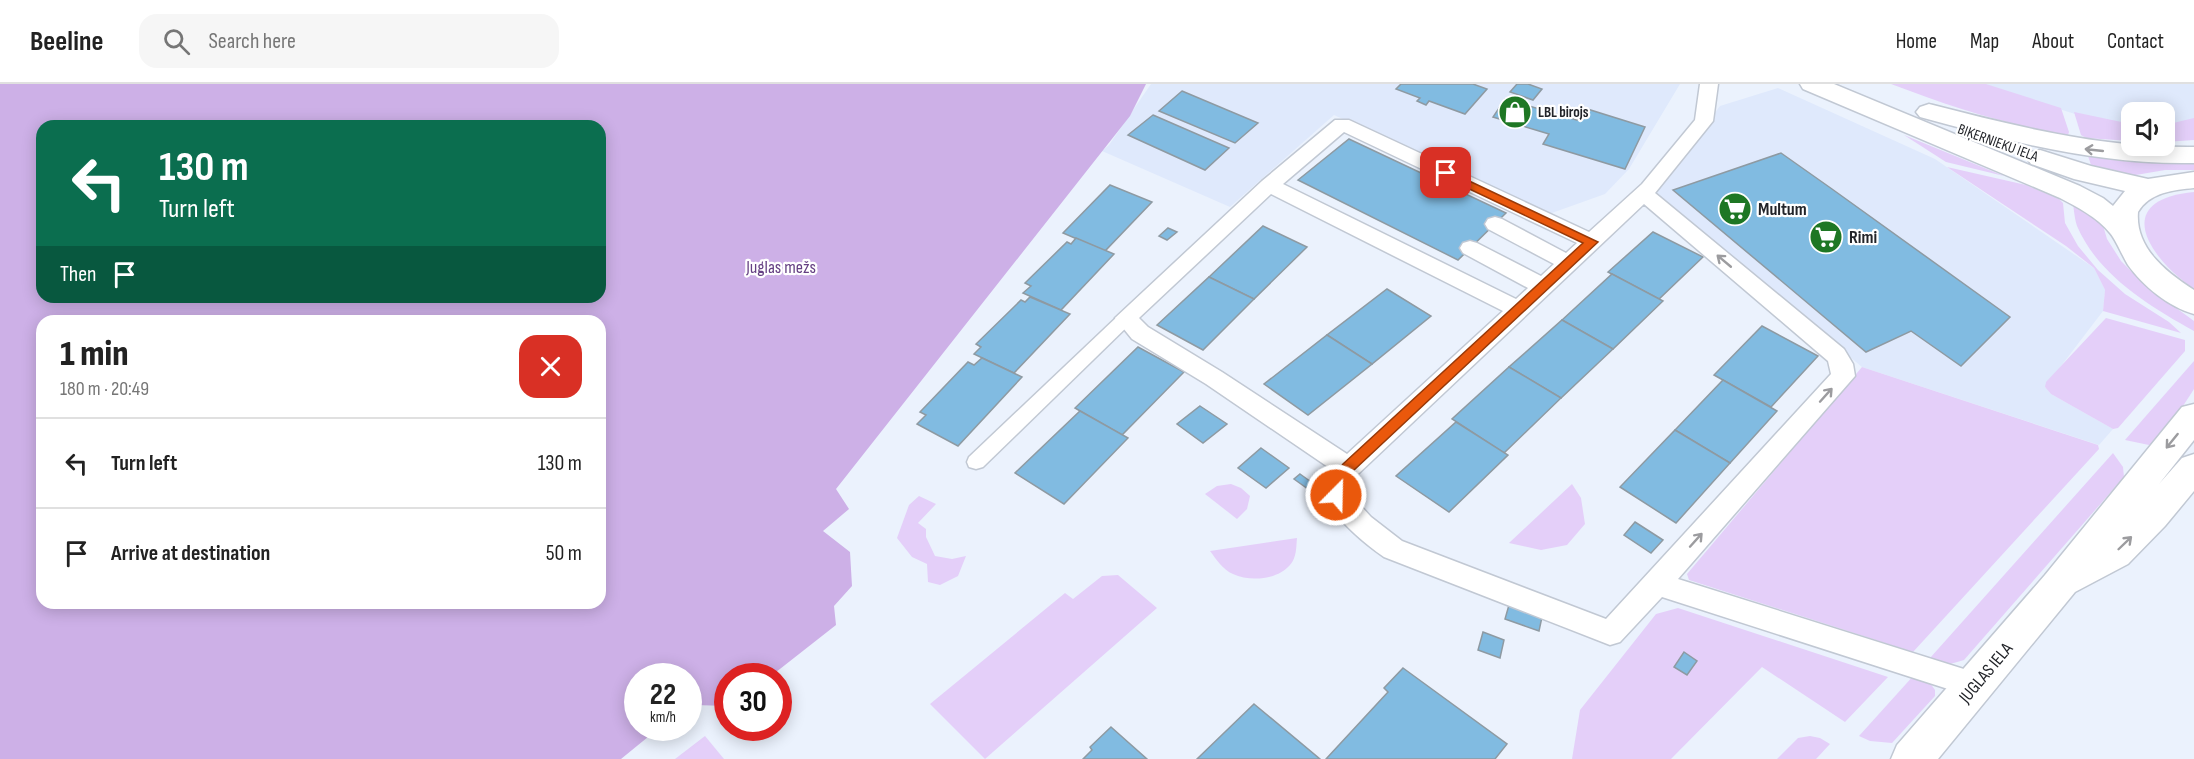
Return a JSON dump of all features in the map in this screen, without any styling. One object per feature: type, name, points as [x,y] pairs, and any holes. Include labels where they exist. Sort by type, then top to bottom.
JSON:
[{"type":"main road","name":"BIĶERNIEKU IELA","points":[[1812,84],[1926,121],[1949,124],[2057,164],[2148,188]]},
{"type":"main road","name":"BIĶERNIEKU IELA","points":[[1854,84],[2124,220]]},
{"type":"main road","points":[[1926,121],[2081,148],[2155,155],[2194,154]]},
{"type":"main road","points":[[2194,180],[2148,188],[2135,195],[2124,220],[2129,244],[2146,267],[2163,283],[2194,304]]},
{"type":"main road","name":"JUGLAS IELA","points":[[1912,759],[2058,586],[2194,416]]},
{"type":"main road","name":"JUGLAS IELA","points":[[2058,586],[2115,553],[2154,516],[2194,467]]},
{"type":"street","points":[[1643,193],[1836,355],[1841,364],[1843,376],[1657,584],[1610,633],[1393,549],[1373,536],[1357,521],[1336,495],[1340,476],[1348,468],[1517,309],[1592,242],[1669,165],[1704,121],[1708,84]]},
{"type":"street","points":[[976,462],[1269,185],[1342,124],[1592,242]]},
{"type":"street","points":[[1269,185],[1517,309]]},
{"type":"street","points":[[1495,224],[1569,263]]},
{"type":"street","points":[[1470,248],[1543,287]]},
{"type":"street","points":[[1126,318],[1140,333],[1214,378],[1348,468]]},
{"type":"street","points":[[1657,584],[1976,685]]},
{"type":"shaded area","points":[[1151,84],[1680,84],[1629,169],[1605,194],[1549,214],[1334,115],[1230,207],[1102,151],[1109,145]]},
{"type":"shaded area","points":[[1891,84],[1986,84],[2061,108],[2069,132],[2068,135],[2045,131],[2000,120]]},
{"type":"shaded area","points":[[1981,84],[2194,84],[2194,137],[2175,138],[2175,102],[2121,102],[2121,129]]},
{"type":"shaded area","points":[[1778,88],[1935,159],[2094,268],[2105,290],[2103,311],[2045,387],[2051,394],[2113,429],[2099,445],[1862,367],[1653,192],[1720,106]]},
{"type":"shaded area","points":[[2074,112],[2121,122],[2121,140],[2086,138],[2081,135]]},
{"type":"shaded area","points":[[2194,118],[2194,140],[2175,141],[2175,123]]},
{"type":"shaded area","points":[[1904,135],[2004,176],[1946,162]]},
{"type":"shaded area","points":[[2088,156],[2194,162],[2194,170],[2165,170],[2130,176],[2093,171]]},
{"type":"shaded area","points":[[1947,167],[2026,185],[2059,199],[2063,203],[2065,223],[2078,246],[2098,270],[2125,294],[2169,322],[2181,333],[2103,311],[2105,290],[2094,268],[2066,246]]},
{"type":"shaded area","points":[[2194,192],[2194,289],[2163,262],[2152,247],[2146,232],[2145,218],[2152,206],[2168,197]]},
{"type":"shaded area","points":[[2072,198],[2102,222],[2107,239],[2121,261],[2146,286],[2194,321],[2194,331],[2126,288],[2098,260],[2086,244],[2077,226]]},
{"type":"shaded area","points":[[2106,318],[2185,340],[2185,351],[2118,428],[2113,429],[2051,394],[2045,387],[2046,382]]},
{"type":"shaded area","points":[[2194,361],[2194,389],[2161,440],[2149,445],[2125,440]]},
{"type":"shaded area","points":[[1862,367],[2098,445],[2099,449],[1913,652],[1689,580],[1687,574]]},
{"type":"shaded area","points":[[2113,453],[2123,467],[2124,477],[1964,660],[1950,664],[1930,658]]},
{"type":"shaded area","points":[[1231,484],[1241,488],[1250,496],[1247,509],[1237,519],[1205,494],[1217,486]]},
{"type":"shaded area","points":[[1572,484],[1581,498],[1585,524],[1567,545],[1541,550],[1509,543]]},
{"type":"shaded area","points":[[919,496],[936,504],[918,523],[926,529],[926,537],[935,556],[952,559],[966,556],[958,576],[940,585],[928,582],[927,564],[912,557],[897,538],[909,505]]},
{"type":"shaded area","points":[[1297,538],[1295,555],[1290,565],[1271,577],[1255,579],[1240,577],[1229,572],[1210,551]]},
{"type":"shaded area","points":[[1118,575],[1157,608],[985,759],[930,704],[1065,593],[1073,599],[1102,576]]},
{"type":"shaded area","points":[[1678,608],[1888,677],[1845,722],[1762,667],[1671,759],[1572,759],[1580,710],[1656,614]]},
{"type":"shaded area","points":[[1915,674],[1930,683],[1935,690],[1935,696],[1892,743],[1870,741],[1859,736]]},
{"type":"shaded area","points":[[705,736],[724,759],[675,759],[698,741],[702,741]]},
{"type":"shaded area","points":[[1810,736],[1820,738],[1830,744],[1816,759],[1777,759],[1798,738]]},
{"type":"green space","name":"Juglas mežs","points":[[0,84],[1146,84],[1130,116],[836,489],[849,509],[823,531],[850,552],[852,586],[834,606],[836,625],[788,663],[714,663],[714,706],[702,705],[702,663],[624,663],[624,741],[643,741],[621,759],[0,759]]},
{"type":"building","points":[[1401,84],[1473,84],[1487,89],[1465,114],[1429,101],[1426,105],[1417,101],[1420,98],[1396,89]]},
{"type":"building","points":[[1517,84],[1528,84],[1542,89],[1533,100],[1510,92]]},
{"type":"building","points":[[1182,91],[1258,123],[1235,143],[1159,111]]},
{"type":"building","points":[[1505,99],[1577,120],[1584,108],[1645,127],[1625,169],[1543,144],[1549,134],[1493,117]]},
{"type":"building","points":[[1153,115],[1229,148],[1205,170],[1128,135]]},
{"type":"building","points":[[1349,139],[1506,213],[1458,260],[1298,180]]},
{"type":"building","points":[[1781,153],[2010,317],[1961,366],[1911,331],[1866,352],[1673,190]]},
{"type":"building","points":[[1110,185],[1152,202],[1105,251],[1063,233]]},
{"type":"building","points":[[1263,226],[1307,247],[1254,299],[1209,277]]},
{"type":"building","points":[[1168,228],[1177,232],[1167,240],[1159,236]]},
{"type":"building","points":[[1653,232],[1703,257],[1659,299],[1608,272]]},
{"type":"building","points":[[1076,238],[1114,254],[1061,310],[1023,293],[1031,286],[1025,283],[1067,242],[1071,244]]},
{"type":"building","points":[[1612,274],[1663,301],[1613,349],[1562,320]]},
{"type":"building","points":[[1209,277],[1254,299],[1203,350],[1157,325]]},
{"type":"building","points":[[1387,289],[1431,316],[1372,364],[1327,335]]},
{"type":"building","points":[[1030,297],[1070,314],[1014,373],[974,354],[981,347],[976,344],[1021,300],[1025,302]]},
{"type":"building","points":[[1562,320],[1613,349],[1561,398],[1509,367]]},
{"type":"building","points":[[1762,326],[1818,356],[1771,407],[1714,375]]},
{"type":"building","points":[[1327,335],[1372,364],[1308,415],[1264,384]]},
{"type":"building","points":[[1138,347],[1184,372],[1122,435],[1075,408]]},
{"type":"building","points":[[982,358],[1022,377],[958,446],[917,424],[926,415],[920,412],[968,362],[974,365]]},
{"type":"building","points":[[1509,367],[1561,398],[1504,453],[1452,419]]},
{"type":"building","points":[[1723,380],[1777,411],[1730,463],[1675,430]]},
{"type":"building","points":[[1200,406],[1227,424],[1203,443],[1177,424]]},
{"type":"building","points":[[1080,411],[1128,438],[1064,504],[1015,473]]},
{"type":"building","points":[[1456,422],[1508,455],[1449,512],[1396,476]]},
{"type":"building","points":[[1675,430],[1730,463],[1676,523],[1620,487]]},
{"type":"building","points":[[1261,448],[1289,468],[1266,488],[1238,468]]},
{"type":"building","points":[[1300,474],[1321,489],[1315,494],[1294,479]]},
{"type":"building","points":[[1635,522],[1663,540],[1651,553],[1624,535]]},
{"type":"building","points":[[1509,605],[1542,617],[1539,631],[1505,619]]},
{"type":"building","points":[[1483,632],[1504,640],[1500,658],[1478,650]]},
{"type":"building","points":[[1684,652],[1697,661],[1687,675],[1674,667]]},
{"type":"building","points":[[1403,668],[1507,744],[1495,759],[1326,759],[1388,692],[1384,688]]},
{"type":"building","points":[[1254,704],[1320,759],[1197,759]]},
{"type":"building","points":[[1111,727],[1147,759],[1083,759],[1092,750],[1090,747]]},
{"type":"place","name":"LBL birojs","points":[[1515,112]]},
{"type":"place","name":"Multum","points":[[1735,209]]},
{"type":"place","name":"Rimi","points":[[1826,237]]},
{"type":"route","points":[[1336,495],[1340,476],[1348,468],[1517,309],[1592,242],[1446,173]]}]
